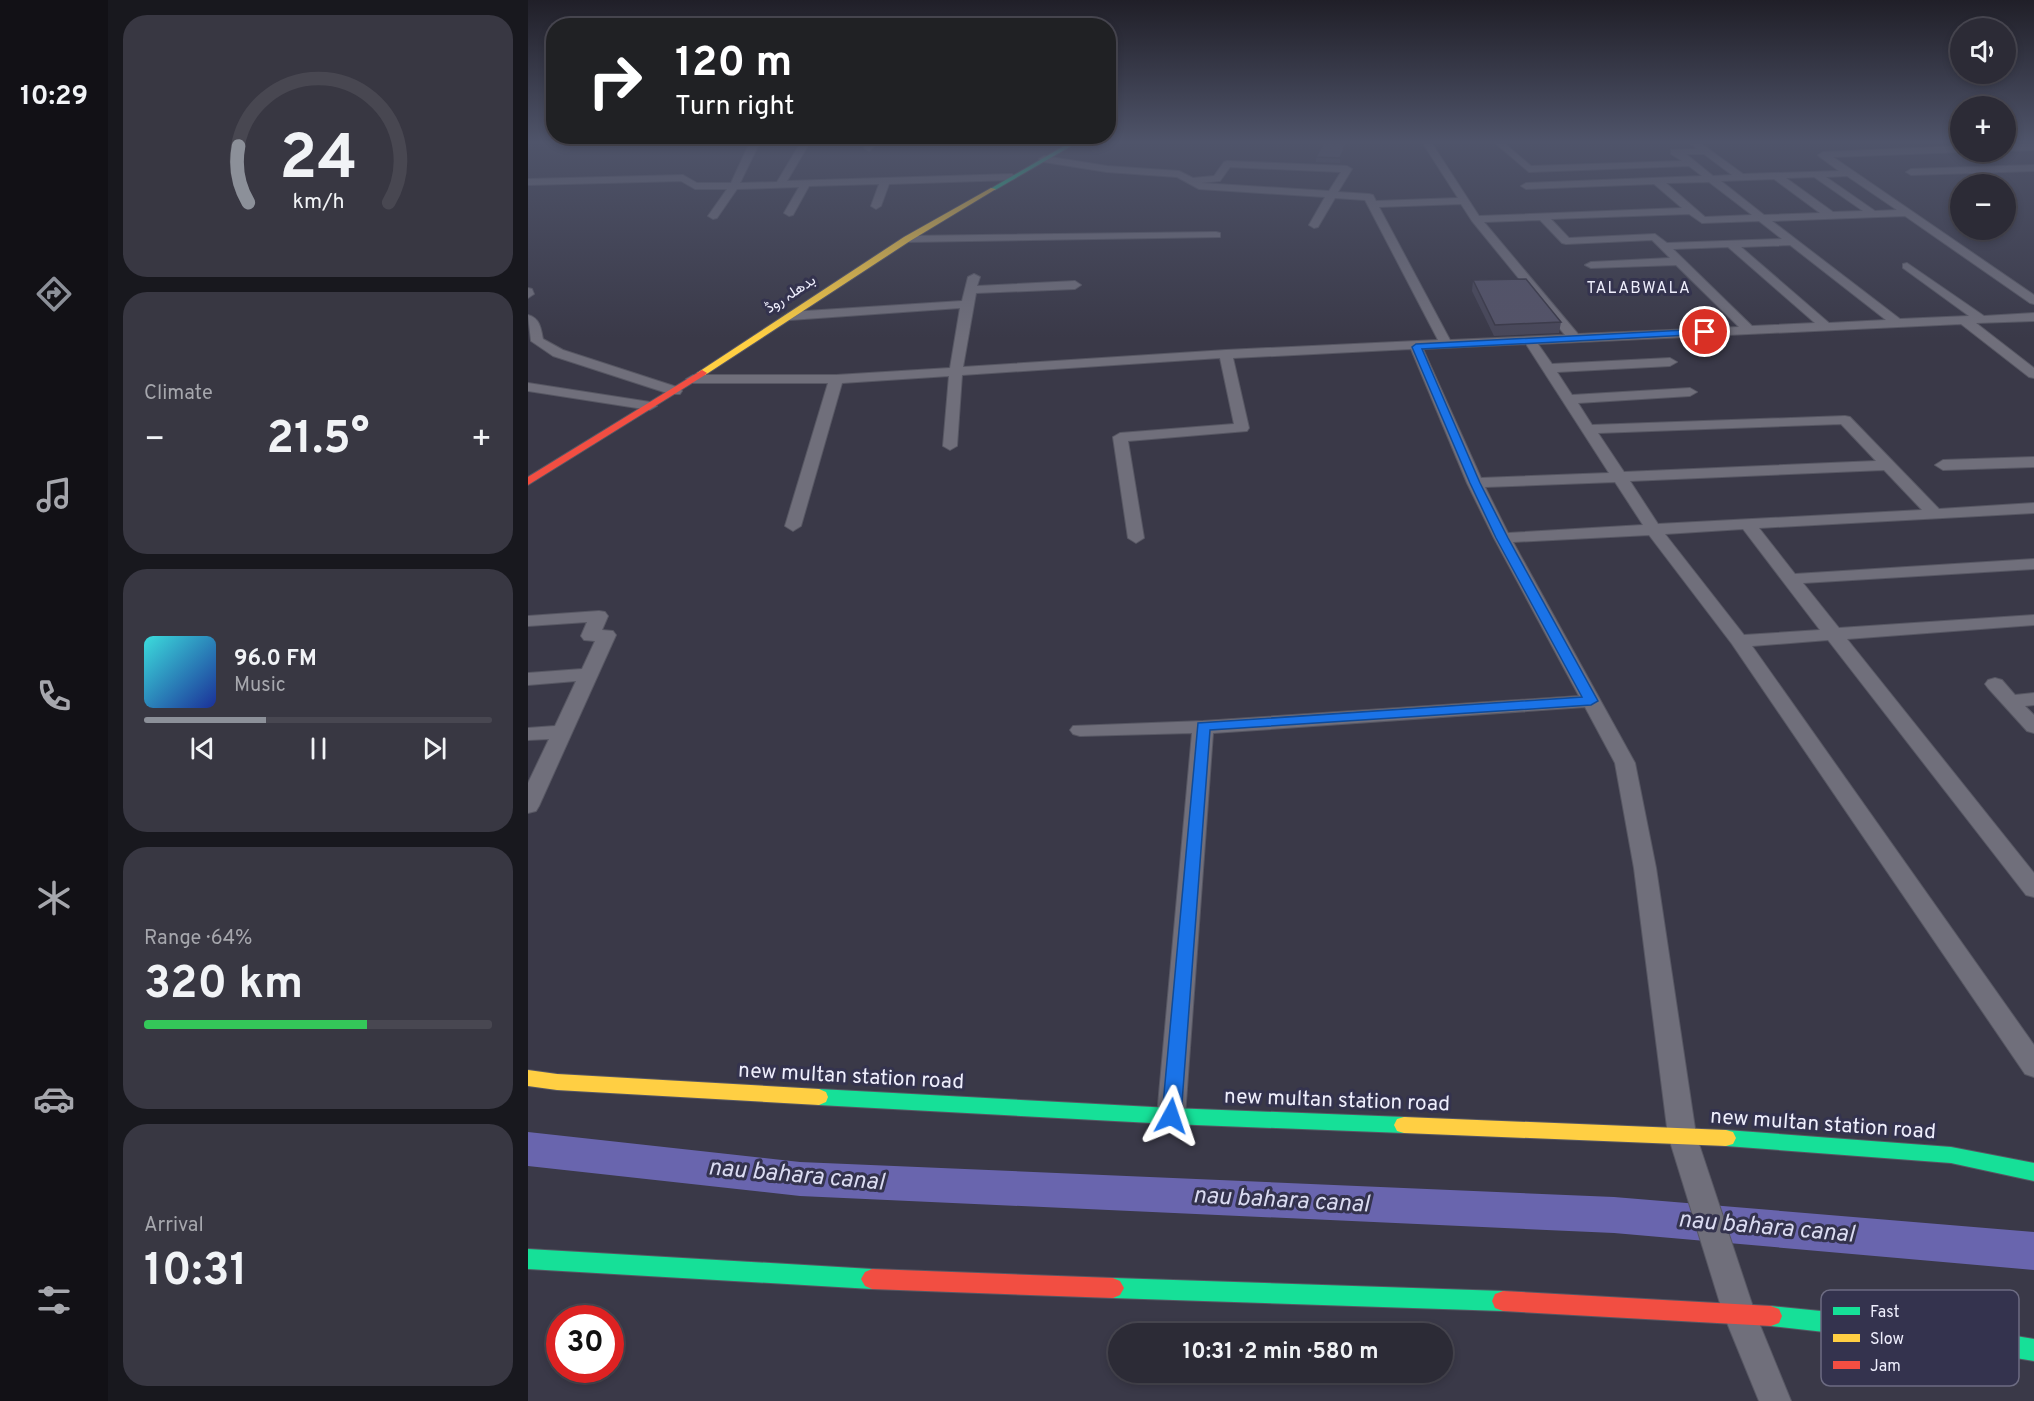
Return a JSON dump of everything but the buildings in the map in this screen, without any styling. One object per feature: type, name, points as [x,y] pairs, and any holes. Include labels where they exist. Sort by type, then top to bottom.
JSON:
[{"type":"street","points":[[713,216],[719,207]]},
{"type":"street","points":[[789,213],[792,207]]},
{"type":"street","name":"بدھلہ روڈ","points":[[528,482],[675,391],[907,238],[960,207]]},
{"type":"street","points":[[1314,225],[1324,207]]},
{"type":"street","points":[[1373,207],[1446,344]]},
{"type":"street","points":[[1469,207],[1476,219],[1574,337]]},
{"type":"street","points":[[1688,207],[1702,220],[1908,213]]},
{"type":"street","points":[[1749,207],[1897,323]]},
{"type":"street","points":[[1819,207],[1831,216]]},
{"type":"street","points":[[1863,207],[1873,214]]},
{"type":"street","points":[[1900,207],[2034,300]]},
{"type":"street","points":[[1476,219],[1692,211]]},
{"type":"street","points":[[1543,217],[1566,242],[1655,237],[1749,330]]},
{"type":"street","points":[[907,238],[1216,235]]},
{"type":"street","points":[[1666,246],[1794,242]]},
{"type":"street","points":[[1731,244],[1825,326]]},
{"type":"street","points":[[1591,266],[1681,261]]},
{"type":"street","points":[[1907,266],[1982,319]]},
{"type":"street","points":[[2009,283],[2026,282]]},
{"type":"street","points":[[950,446],[954,371],[966,304],[972,284],[1075,285]]},
{"type":"street","points":[[790,316],[966,304]]},
{"type":"street","points":[[693,379],[836,379],[1226,354],[2034,317]]},
{"type":"street","points":[[528,319],[534,325],[537,341],[558,353],[675,391]]},
{"type":"street","points":[[1964,320],[2034,374]]},
{"type":"street","points":[[1529,339],[1654,530],[1739,641],[2034,1066]]},
{"type":"street","points":[[1416,347],[1475,483],[1502,538],[1625,763],[1645,868],[1682,1135],[1739,1312],[1775,1401]]},
{"type":"street","points":[[1136,538],[1120,436],[1242,428],[1226,354]]},
{"type":"street","points":[[1548,368],[1670,362]]},
{"type":"street","points":[[793,526],[836,379]]},
{"type":"street","points":[[528,387],[650,406]]},
{"type":"street","points":[[1569,399],[1690,392]]},
{"type":"street","points":[[1588,429],[1845,420],[1933,512]]},
{"type":"street","points":[[1943,465],[2034,462]]},
{"type":"street","points":[[1475,483],[1890,465]]},
{"type":"street","points":[[1502,538],[2034,507]]},
{"type":"street","points":[[1746,524],[2034,889]]},
{"type":"street","points":[[1790,579],[2034,564]]},
{"type":"street","points":[[528,621],[599,616],[591,636],[607,636],[528,806]]},
{"type":"street","points":[[1739,641],[2034,620]]},
{"type":"street","points":[[528,679],[589,674]]},
{"type":"street","points":[[1995,684],[2034,727]]},
{"type":"street","points":[[2010,701],[2034,699]]},
{"type":"street","points":[[1080,730],[1203,726],[1591,701]]},
{"type":"street","points":[[1171,1116],[1203,726]]},
{"type":"street","points":[[528,734],[562,732]]},
{"type":"street","name":"new multan station road","points":[[528,1078],[569,1083],[1171,1116],[1682,1135],[1952,1155],[2034,1172]]},
{"type":"street","points":[[528,1259],[897,1280],[1739,1312],[1821,1321]]},
{"type":"street","points":[[2019,1348],[2034,1350]]},
{"type":"waterway","name":"nau bahara canal","points":[[528,1149],[800,1179],[1614,1215],[2034,1251]]},
{"type":"traffic: fast","points":[[819,1097],[1171,1116],[1404,1125]]},
{"type":"traffic: fast","points":[[1726,1138],[1951,1155],[2034,1172]]},
{"type":"traffic: fast","points":[[528,1259],[872,1279]]},
{"type":"traffic: fast","points":[[1113,1288],[1503,1301]]},
{"type":"traffic: fast","points":[[1771,1316],[1821,1321]]},
{"type":"traffic: fast","points":[[2019,1348],[2034,1350]]},
{"type":"traffic: slow","points":[[702,373],[907,239],[961,207]]},
{"type":"traffic: slow","points":[[528,1078],[557,1082],[819,1097]]},
{"type":"traffic: slow","points":[[1404,1125],[1726,1138]]},
{"type":"traffic: jam","points":[[528,482],[702,373]]},
{"type":"traffic: jam","points":[[872,1279],[1113,1288]]},
{"type":"traffic: jam","points":[[1503,1301],[1771,1316]]},
{"type":"district","name":"TALABWALA","points":[[1639,289]]},
{"type":"route","points":[[1171,1116],[1203,726],[1591,701],[1502,538],[1475,483],[1416,347],[1529,339],[1705,332]]}]
